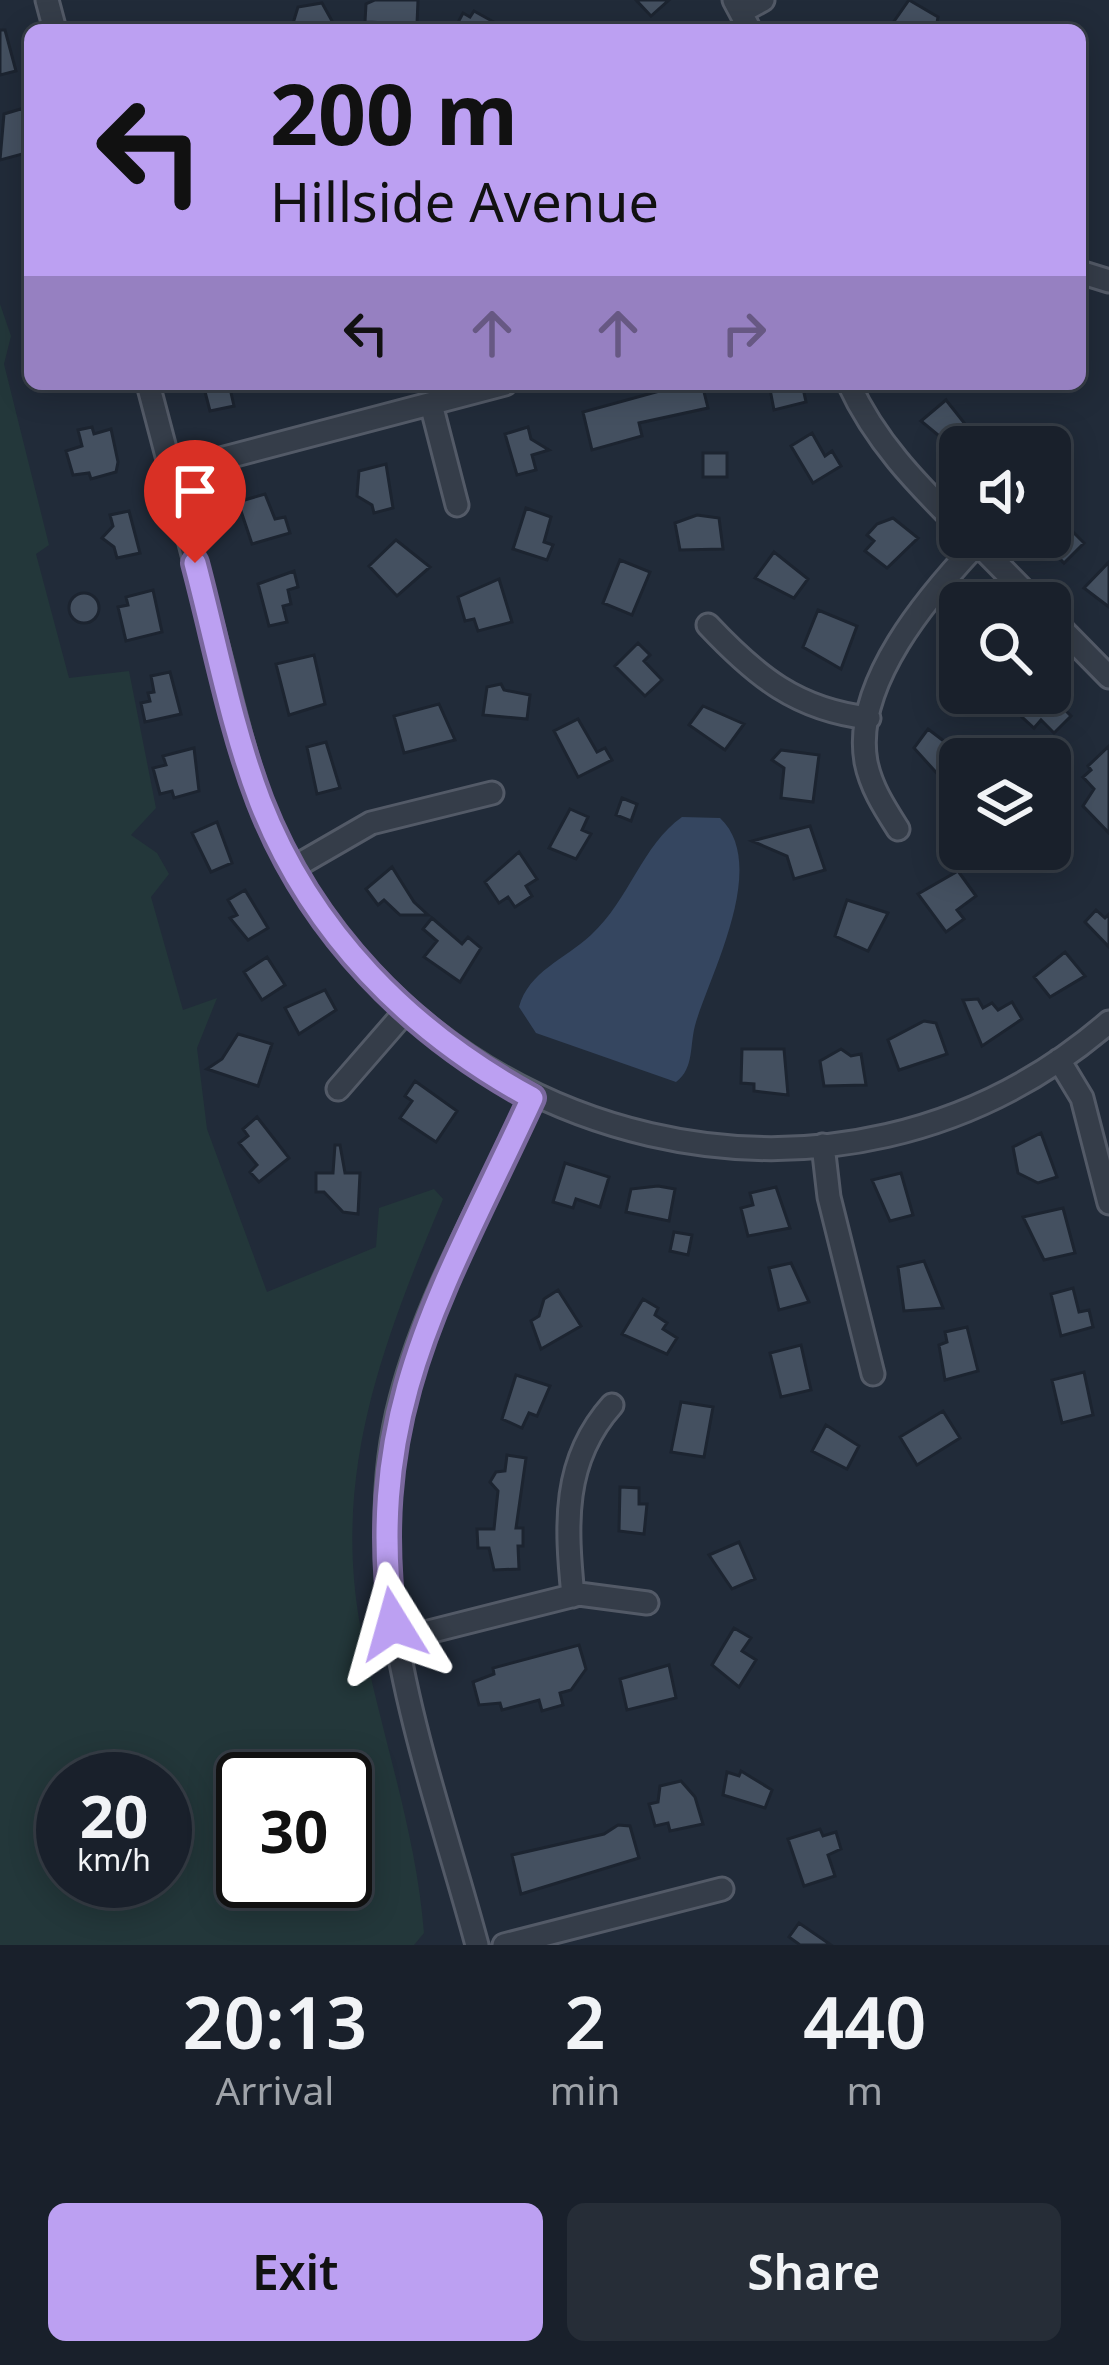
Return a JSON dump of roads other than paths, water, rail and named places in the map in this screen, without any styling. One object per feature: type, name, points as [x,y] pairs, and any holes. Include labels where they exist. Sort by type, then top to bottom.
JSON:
[{"type":"street","points":[[742,14],[764,0]]},
{"type":"street","points":[[150,390],[248,763],[293,868],[328,927],[405,1012],[532,1098],[651,1135],[703,1144],[823,1145],[964,1110],[1059,1060],[1109,1022]]},
{"type":"street","points":[[171,472],[482,390]]},
{"type":"street","points":[[852,390],[869,425],[939,506]]},
{"type":"street","points":[[430,404],[457,505]]},
{"type":"street","points":[[898,829],[867,766],[869,718],[907,627],[960,558]]},
{"type":"street","points":[[992,558],[1015,582]]},
{"type":"street","points":[[708,625],[748,668],[784,694],[831,712],[869,718]]},
{"type":"street","points":[[1071,638],[1109,677]]},
{"type":"street","points":[[293,868],[371,823],[492,793]]},
{"type":"street","points":[[338,1089],[405,1012]]},
{"type":"street","points":[[1059,1060],[1082,1098],[1109,1203]]},
{"type":"street","points":[[477,1945],[397,1640],[385,1550],[400,1400],[426,1326],[532,1098]]},
{"type":"street","points":[[823,1145],[830,1198],[873,1374]]},
{"type":"street","points":[[574,1596],[568,1521],[573,1474],[594,1427],[612,1405]]},
{"type":"street","points":[[397,1640],[574,1596],[598,1594],[647,1603]]},
{"type":"street","points":[[504,1945],[722,1888]]},
{"type":"water","points":[[682,817],[720,818],[734,838],[739,862],[738,889],[724,947],[696,1022],[689,1063],[676,1082],[536,1033],[519,1007],[539,975],[604,921],[656,842]]}]
